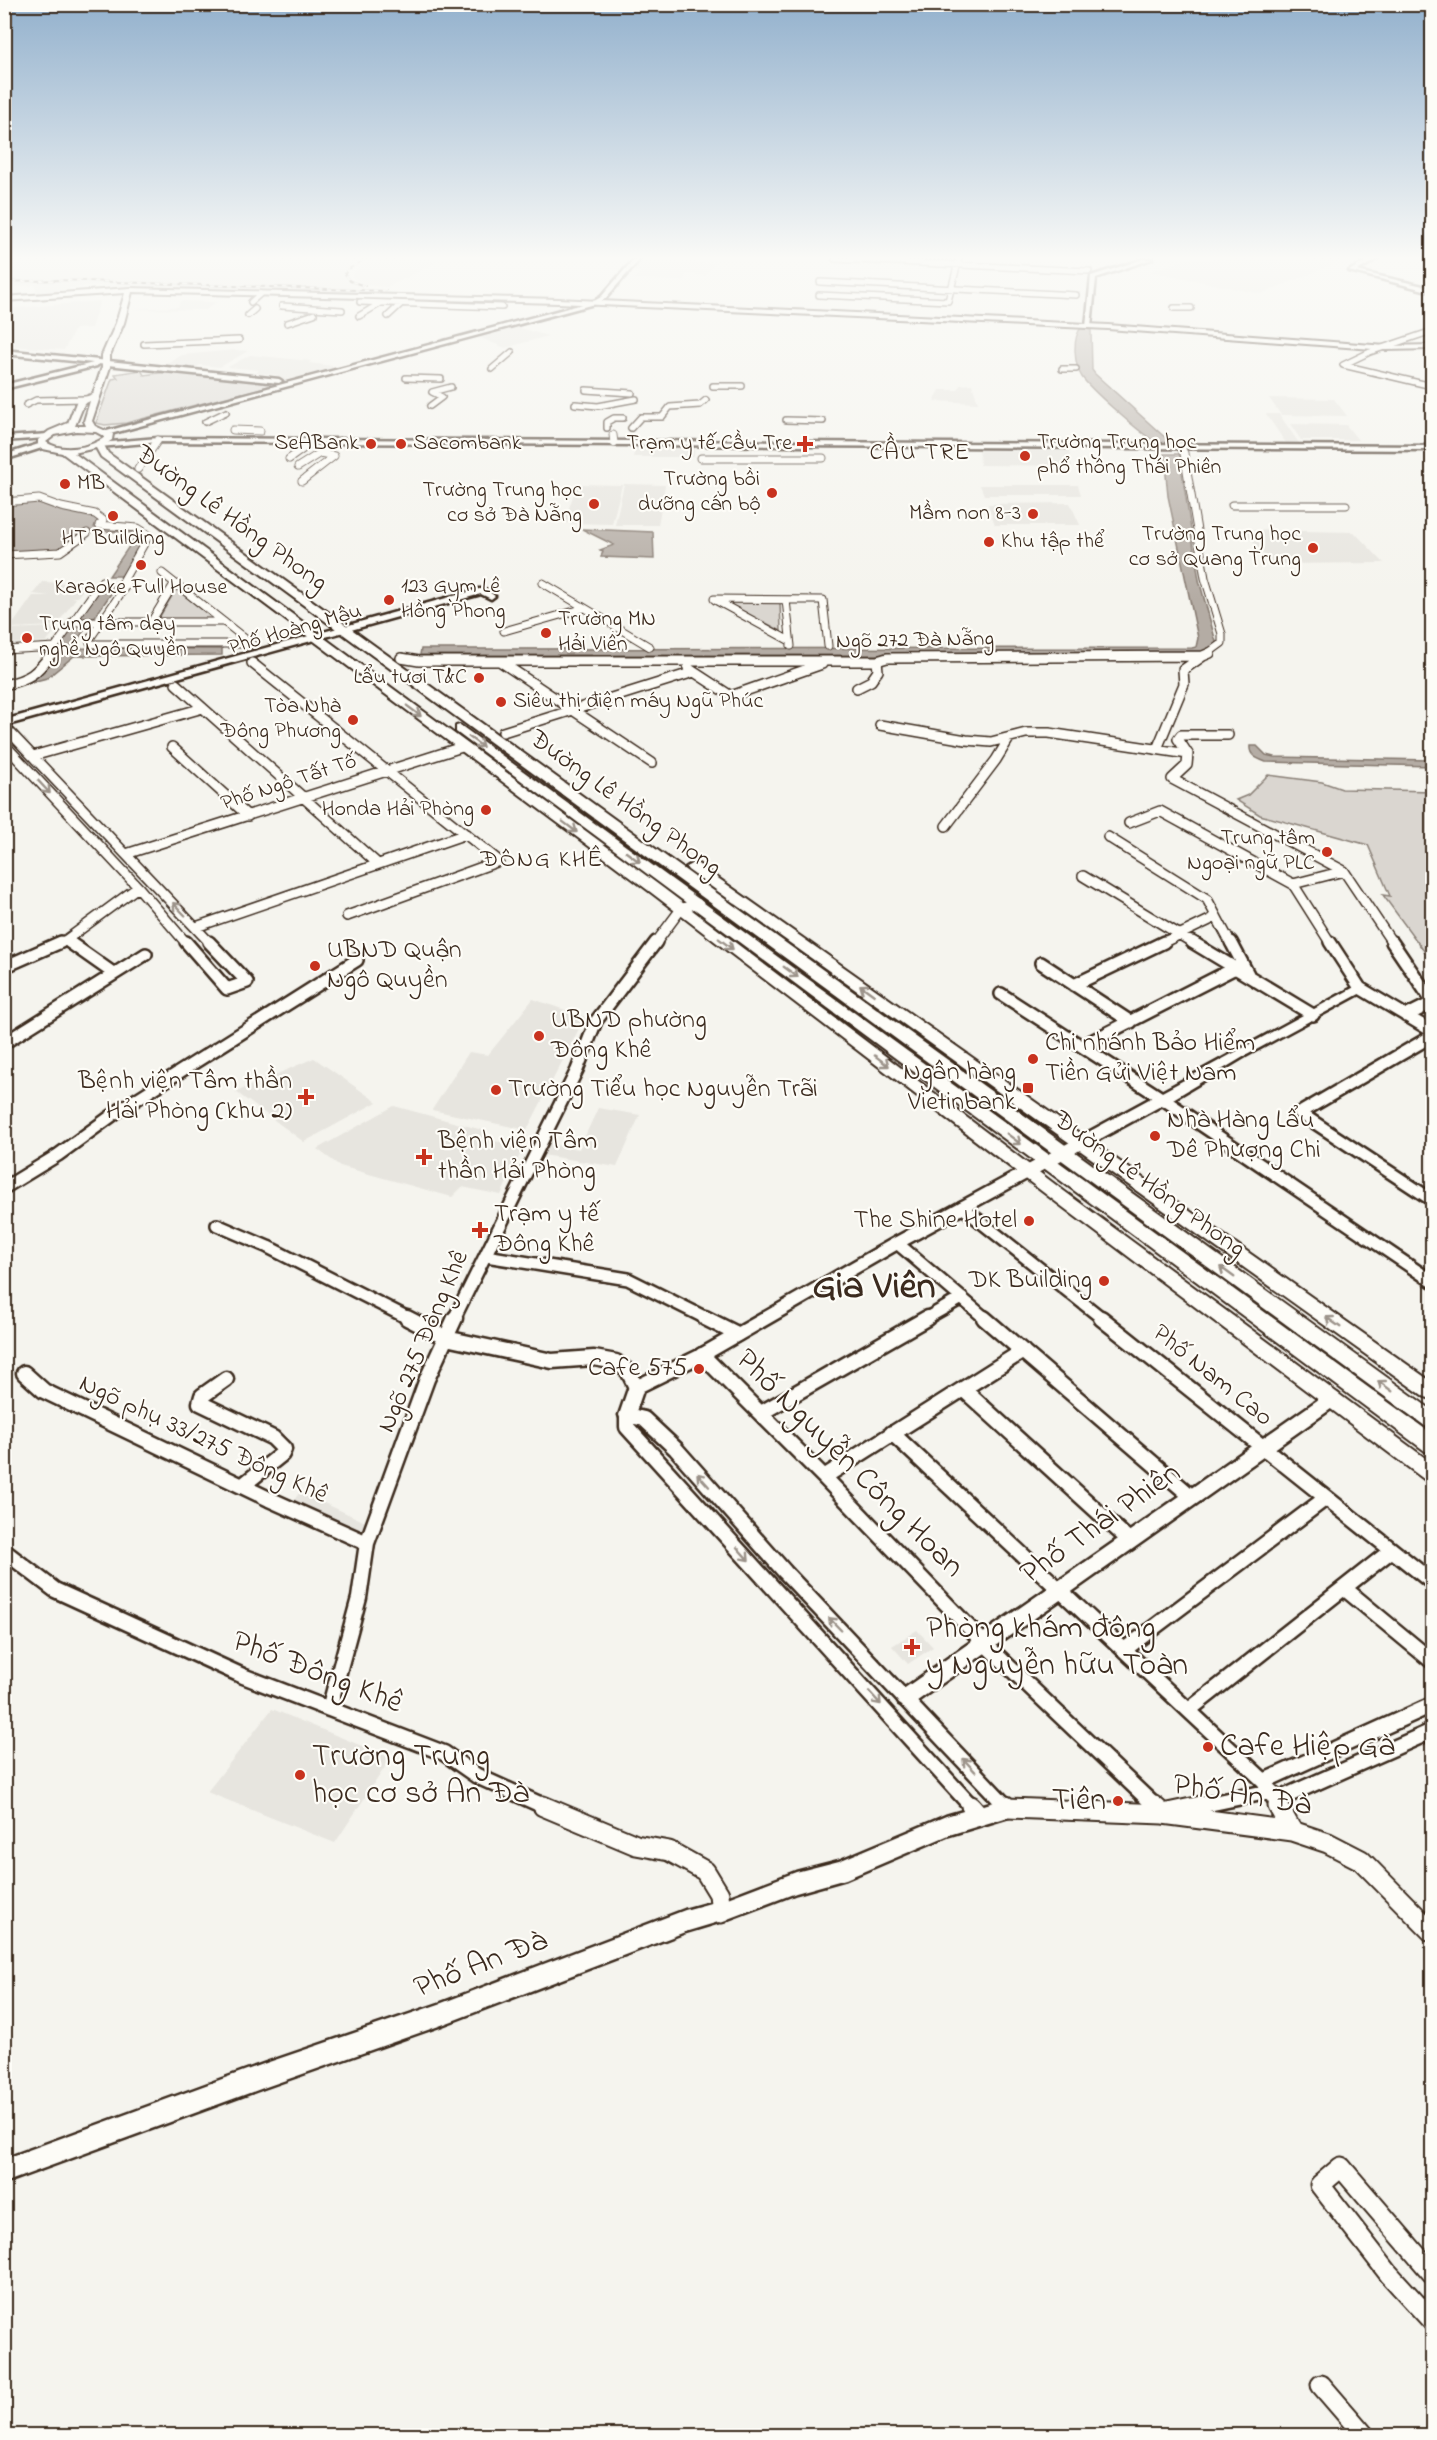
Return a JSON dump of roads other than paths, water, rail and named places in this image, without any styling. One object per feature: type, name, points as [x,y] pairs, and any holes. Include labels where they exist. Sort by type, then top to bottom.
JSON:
[{"type":"main road","points":[[104,373],[88,422],[105,442]]},
{"type":"main road","points":[[53,445],[60,431],[72,424],[80,402],[96,396]]},
{"type":"main road","points":[[60,431],[94,428]]},
{"type":"main road","points":[[8,438],[53,445]]},
{"type":"main road","points":[[4,458],[53,445],[136,440],[613,439],[1432,448]]},
{"type":"main road","points":[[88,458],[105,442],[136,440]]},
{"type":"main road","name":"Đường Lê Hồng Phong","points":[[105,442],[138,469],[153,498]]},
{"type":"main road","name":"Đường Lê Hồng Phong","points":[[105,442],[153,498]]},
{"type":"main road","name":"Đường Lê Hồng Phong","points":[[53,445],[88,458],[245,553],[339,634],[462,747],[1432,1474]]},
{"type":"main road","name":"Đường Lê Hồng Phong","points":[[53,445],[153,498],[339,634],[1046,1162],[1432,1444]]},
{"type":"main road","name":"Đường Lê Hồng Phong","points":[[339,634],[406,658],[503,732],[1432,1392]]},
{"type":"main road","name":"Đường Lê Hồng Phong","points":[[339,634],[643,845],[1432,1420]]},
{"type":"street","points":[[4,387],[63,373]]},
{"type":"street","points":[[201,373],[289,382]]},
{"type":"street","points":[[94,428],[128,425],[324,373]]},
{"type":"street","points":[[1376,373],[1432,386]]},
{"type":"street","points":[[406,378],[441,379]]},
{"type":"street","points":[[713,386],[742,386]]},
{"type":"street","points":[[430,406],[442,397],[432,392],[451,387]]},
{"type":"street","points":[[586,390],[632,393]]},
{"type":"street","points":[[26,405],[36,400],[86,399]]},
{"type":"street","points":[[575,404],[601,405],[606,402],[621,403],[625,399],[636,399]]},
{"type":"street","points":[[631,428],[641,417],[662,417],[670,407],[700,405],[706,400]]},
{"type":"street","points":[[205,422],[226,412]]},
{"type":"street","points":[[607,428],[607,422],[614,418],[623,418]]},
{"type":"street","points":[[786,420],[823,421]]},
{"type":"street","points":[[105,442],[128,425]]},
{"type":"street","points":[[233,430],[260,431]]},
{"type":"street","points":[[138,469],[158,440]]},
{"type":"street","points":[[290,459],[314,441]]},
{"type":"street","points":[[298,467],[339,441]]},
{"type":"street","points":[[1157,749],[1184,684],[1183,670],[1219,648],[1222,643],[1222,634],[1205,578],[1184,453],[1180,446]]},
{"type":"street","points":[[302,481],[334,456],[320,453]]},
{"type":"street","points":[[701,458],[823,458]]},
{"type":"street","points":[[4,502],[39,499],[61,507],[95,514],[101,523],[138,528],[149,535],[98,622],[89,640],[91,644],[257,648]]},
{"type":"street","points":[[1232,505],[1346,505]]},
{"type":"street","points":[[4,555],[60,552],[87,533]]},
{"type":"street","points":[[162,573],[257,648]]},
{"type":"street","points":[[4,685],[33,676],[102,581]]},
{"type":"street","points":[[543,583],[650,647]]},
{"type":"street","points":[[152,622],[174,584]]},
{"type":"street","name":"Phố Hoàng Mậu","points":[[6,728],[252,663],[339,634],[482,591],[491,596],[339,634],[257,648],[6,728]]},
{"type":"street","points":[[786,600],[790,644],[714,599],[823,600],[828,646]]},
{"type":"street","points":[[504,631],[585,608]]},
{"type":"street","points":[[72,622],[224,622]]},
{"type":"street","points":[[98,622],[80,645],[98,648],[257,648]]},
{"type":"street","points":[[4,650],[55,647]]},
{"type":"street","name":"Ngõ 272 Đà Nẵng","points":[[406,658],[419,661],[676,662],[1203,656]]},
{"type":"street","points":[[1183,657],[1192,664]]},
{"type":"street","points":[[406,658],[887,658]]},
{"type":"street","points":[[501,661],[652,763]]},
{"type":"street","points":[[676,662],[731,696],[830,661]]},
{"type":"street","points":[[856,688],[871,681],[878,671],[877,661]]},
{"type":"street","points":[[252,663],[499,861],[347,916]]},
{"type":"street","points":[[202,667],[212,674]]},
{"type":"street","points":[[503,732],[694,672]]},
{"type":"street","points":[[176,684],[378,864]]},
{"type":"street","points":[[33,756],[203,708]]},
{"type":"street","points":[[880,725],[966,740],[991,742],[1026,733],[1049,733],[1188,754]]},
{"type":"street","points":[[4,744],[138,887],[227,989],[248,982],[6,728]]},
{"type":"street","points":[[1166,730],[1178,739],[1189,758],[1186,766],[1172,778],[1344,872],[1432,1002],[1406,1016]]},
{"type":"street","points":[[1178,739],[1181,735],[1228,735]]},
{"type":"street","points":[[946,826],[997,759],[1010,737]]},
{"type":"street","points":[[172,747],[248,816]]},
{"type":"street","name":"Phố Ngô Tất Tố","points":[[126,854],[462,747]]},
{"type":"street","points":[[1129,823],[1160,811],[1293,884],[1360,988],[1432,1031]]},
{"type":"street","points":[[196,927],[466,834]]},
{"type":"street","points":[[1108,837],[1207,899],[1249,975]]},
{"type":"street","points":[[1293,884],[1344,872]]},
{"type":"street","points":[[1083,876],[1313,1015]]},
{"type":"street","points":[[4,967],[66,940],[138,887]]},
{"type":"street","points":[[681,909],[697,903]]},
{"type":"street","name":"Ngõ 275 Đông Khê","points":[[328,1709],[358,1598],[368,1543],[427,1379],[577,1070],[596,1021],[681,909]]},
{"type":"street","points":[[1074,985],[1216,916]]},
{"type":"street","points":[[66,940],[113,973]]},
{"type":"street","points":[[197,953],[214,948]]},
{"type":"street","points":[[4,1043],[146,954]]},
{"type":"street","points":[[4,1188],[58,1155],[121,1109],[357,960]]},
{"type":"street","points":[[1041,963],[1131,1022]]},
{"type":"street","points":[[1082,1046],[1235,968]]},
{"type":"street","points":[[636,1387],[702,1355],[897,1243],[1029,1173],[1163,1099],[1240,1053],[1360,988]]},
{"type":"street","points":[[1001,994],[1163,1099],[1432,1281]]},
{"type":"street","points":[[1432,1036],[1300,1115],[1432,1200]]},
{"type":"street","name":"Phố Nam Cao","points":[[962,1207],[1432,1582]]},
{"type":"street","points":[[217,1225],[268,1247],[446,1338],[552,1361],[594,1358],[616,1362],[628,1371],[636,1387],[627,1415],[627,1427],[978,1814]]},
{"type":"street","points":[[897,1243],[1192,1497]]},
{"type":"street","points":[[486,1256],[628,1279],[737,1334]]},
{"type":"street","points":[[761,1413],[962,1298]]},
{"type":"street","points":[[824,1477],[1023,1351]]},
{"type":"street","name":"Phố Nguyễn Công Hoan","points":[[702,1355],[824,1477],[984,1643],[1164,1814]]},
{"type":"street","name":"Ngõ phụ 33/275 Đông Khê","points":[[24,1373],[44,1391],[242,1486],[368,1543]]},
{"type":"street","points":[[226,1379],[202,1396],[200,1403],[273,1438],[284,1449],[282,1454],[242,1486]]},
{"type":"street","points":[[963,1389],[1130,1541]]},
{"type":"street","name":"Phố Thái Phiên","points":[[906,1698],[1332,1399]]},
{"type":"street","points":[[627,1415],[644,1419],[676,1449],[785,1572],[1008,1808]]},
{"type":"street","points":[[892,1433],[1189,1710],[1270,1790],[1292,1831]]},
{"type":"street","points":[[1124,1650],[1326,1498]]},
{"type":"street","points":[[1189,1710],[1392,1550]]},
{"type":"street","name":"Phố Đông Khê","points":[[4,1551],[55,1590],[243,1676],[444,1753],[477,1776],[572,1819],[636,1845],[669,1851],[705,1871],[718,1894],[721,1913]]},
{"type":"street","points":[[1344,1588],[1432,1661]]},
{"type":"street","points":[[1270,1790],[1432,1705]]},
{"type":"street","points":[[1164,1814],[1270,1790],[1432,1731]]},
{"type":"street","name":"Phố An Đà","points":[[4,2171],[266,2075],[439,2015],[685,1921],[721,1913],[791,1884],[845,1869],[904,1842],[978,1814],[1008,1808],[1164,1814],[1292,1831],[1328,1843],[1361,1860],[1432,1932]]},
{"type":"street","points":[[1432,2273],[1341,2167],[1320,2185],[1389,2274],[1432,2321]]},
{"type":"street","points":[[1322,2385],[1365,2436]]},
{"type":"place","name":"SeABank","points":[[371,444]]},
{"type":"place","name":"Sacombank","points":[[401,444]]},
{"type":"place","name":"Trạm y tế Cầu Tre","points":[[805,444]]},
{"type":"place","name":"Trường Trung học phổ thông Thái Phiên","points":[[1025,456]]},
{"type":"place","name":"MB","points":[[65,484]]},
{"type":"place","name":"Trường bồi dưỡng cán bộ","points":[[772,493]]},
{"type":"place","name":"Trường Trung học cơ sở Đà Nẵng","points":[[594,504]]},
{"type":"place","name":"Mầm non 8-3","points":[[1033,514]]},
{"type":"place","name":"HT Building","points":[[113,516]]},
{"type":"place","name":"Khu tập thể","points":[[989,542]]},
{"type":"place","name":"Trường Trung học cơ sở Quang Trung","points":[[1313,548]]},
{"type":"place","name":"Karaoke Full House","points":[[141,565]]},
{"type":"place","name":"123 Gym Lê Hồng Phong","points":[[389,600]]},
{"type":"place","name":"Trường MN Hải Viên","points":[[546,633]]},
{"type":"place","name":"Trung tâm dạy nghề Ngô Quyền","points":[[27,638]]},
{"type":"place","name":"Lẩu tươi T&C","points":[[479,678]]},
{"type":"place","name":"Siêu thị điện máy Ngũ Phúc","points":[[501,702]]},
{"type":"place","name":"Tòa Nhà Đông Phương","points":[[353,720]]},
{"type":"place","name":"Honda Hải Phòng","points":[[486,810]]},
{"type":"place","name":"Trung tâm Ngoại ngữ PLC","points":[[1327,852]]},
{"type":"place","name":"UBND Quận Ngô Quyền","points":[[315,966]]},
{"type":"place","name":"UBND phường Đông Khê","points":[[539,1036]]},
{"type":"place","name":"Chi nhánh Bảo Hiểm Tiền Gửi Việt Nam","points":[[1033,1059]]},
{"type":"place","name":"Ngân hàng Vietinbank","points":[[1028,1088]]},
{"type":"place","name":"Trường Tiểu học Nguyễn Trãi","points":[[496,1090]]},
{"type":"place","name":"Bệnh viện Tâm thần Hải Phòng (khu 2)","points":[[306,1097]]},
{"type":"place","name":"Nhà Hàng Lẩu Dê Phượng Chi","points":[[1155,1136]]},
{"type":"place","name":"Bệnh viện Tâm thần Hải Phòng","points":[[424,1157]]},
{"type":"place","name":"The Shine Hotel","points":[[1029,1221]]},
{"type":"place","name":"Trạm y tế Đông Khê","points":[[480,1230]]},
{"type":"place","name":"DK Building","points":[[1104,1281]]},
{"type":"place","name":"Cafe 575","points":[[699,1369]]},
{"type":"place","name":"Phòng khám đông y Nguyễn hữu Toàn","points":[[912,1647]]},
{"type":"place","name":"Cafe Hiệp Gà","points":[[1208,1747]]},
{"type":"place","name":"Trường Trung học cơ sở An Đà","points":[[300,1775]]},
{"type":"place","name":"Tiên","points":[[1118,1801]]},
{"type":"district","name":"CẦU TRE","points":[[920,453]]},
{"type":"district","name":"ĐÔNG KHÊ","points":[[542,860]]},
{"type":"district","name":"Gia Viên","points":[[874,1288]]}]
